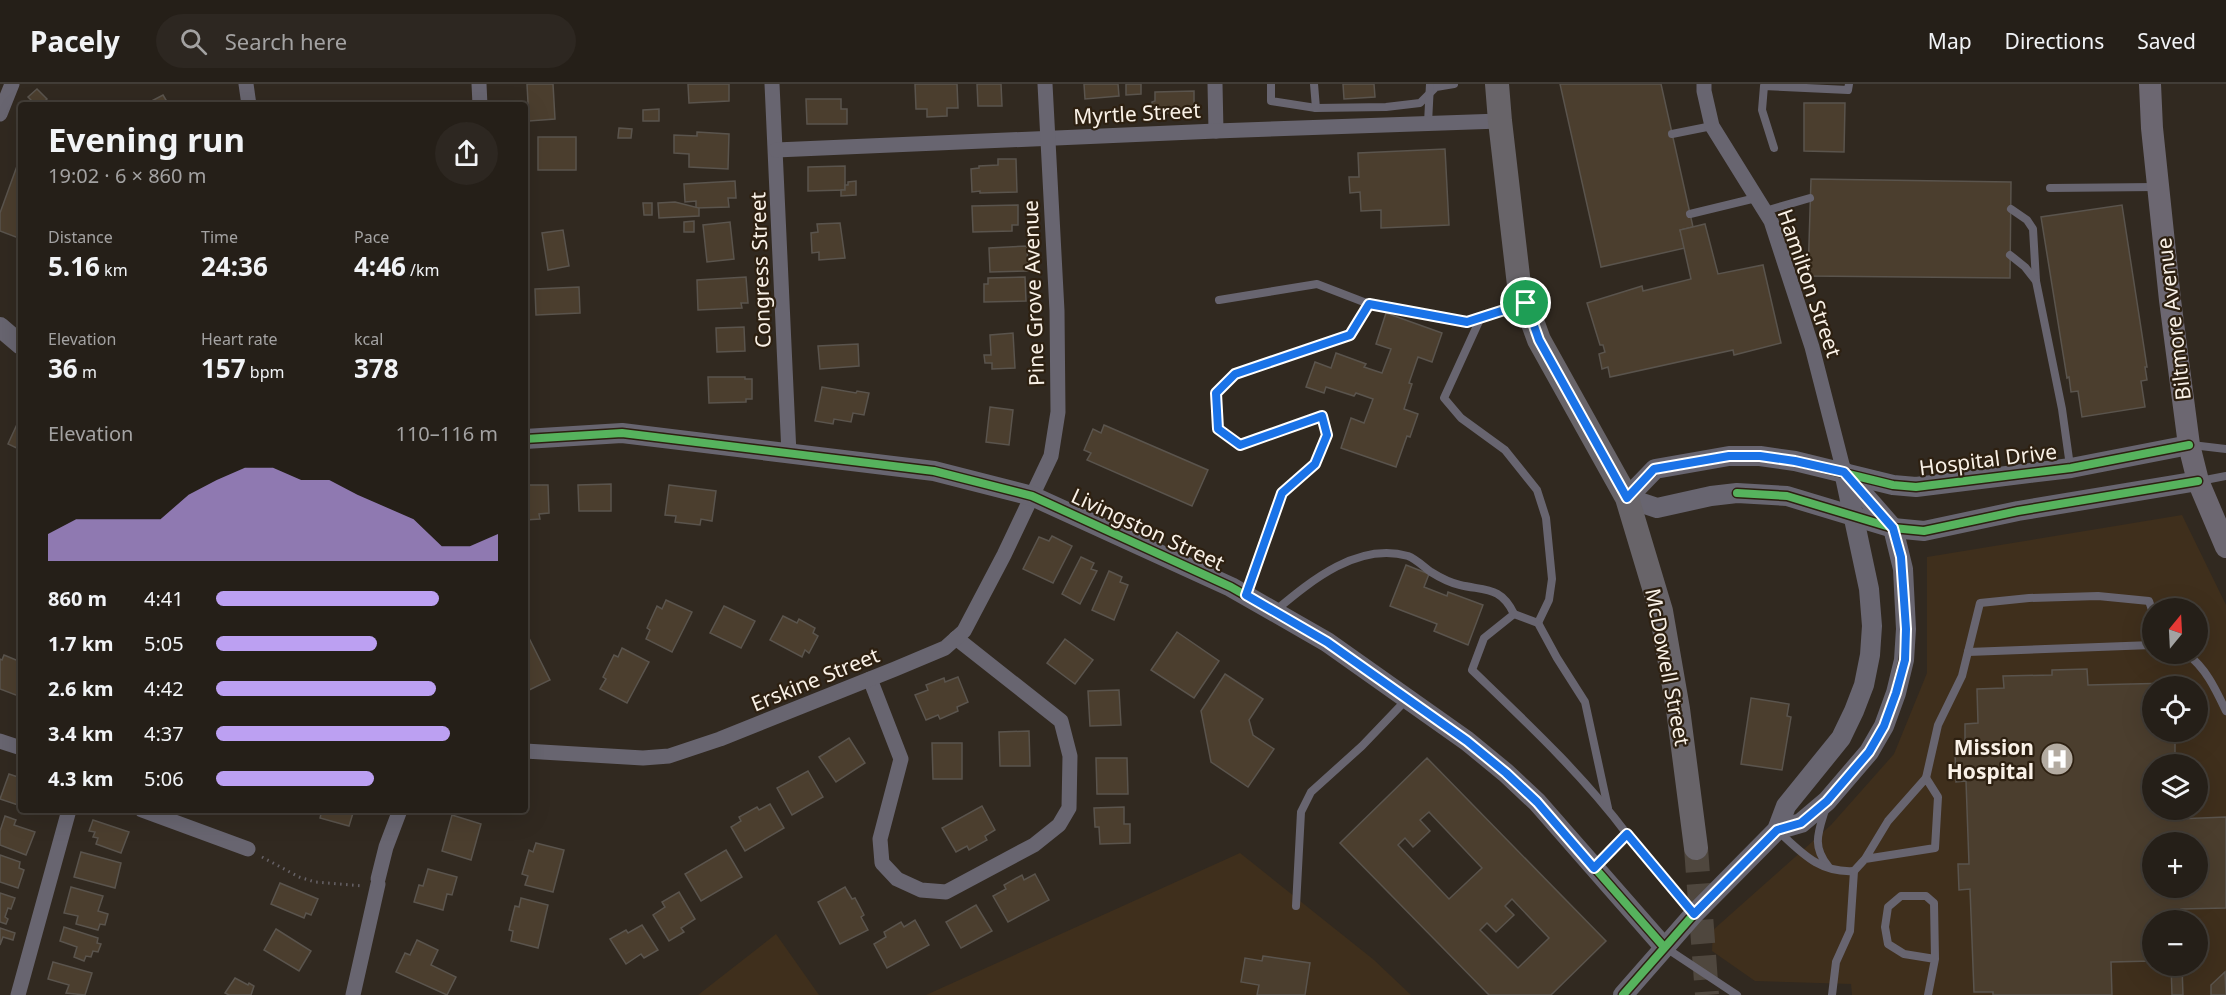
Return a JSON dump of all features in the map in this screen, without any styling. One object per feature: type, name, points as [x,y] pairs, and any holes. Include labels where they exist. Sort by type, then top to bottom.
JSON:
[{"type":"main road","name":"McDowell Street","points":[[1497,84],[1519,285],[1539,340],[1627,498],[1662,610],[1678,709],[1696,848]]},
{"type":"main road","name":"Biltmore Avenue","points":[[2151,84],[2152,128],[2158,187],[2189,445],[2198,482],[2226,547]]},
{"type":"street","points":[[0,114],[12,84]]},
{"type":"street","points":[[246,84],[249,102]]},
{"type":"street","points":[[479,84],[480,102]]},
{"type":"street","name":"Congress Street","points":[[772,84],[789,453]]},
{"type":"street","name":"Pine Grove Avenue","points":[[1032,496],[1051,456],[1058,412],[1057,311],[1045,84]]},
{"type":"street","points":[[1215,84],[1216,130]]},
{"type":"street","name":"Hamilton Street","points":[[1704,84],[1712,126],[1771,221],[1812,347],[1844,472]]},
{"type":"street","name":"Myrtle Street","points":[[776,150],[1216,130],[1500,121]]},
{"type":"street","points":[[0,327],[18,342]]},
{"type":"street","name":"Livingston Street","points":[[528,439],[622,433],[934,471],[1032,496],[1246,595],[1275,611],[1327,642],[1467,741],[1537,802],[1664,947]]},
{"type":"street","name":"Hospital Drive","points":[[1627,498],[1654,469],[1729,456],[1760,456],[1795,461],[1893,485],[1916,488],[2071,468],[2189,445]]},
{"type":"street","points":[[1623,995],[1694,914],[1777,830],[1786,806],[1841,738],[1864,685],[1870,656],[1872,626],[1869,589],[1844,472]]},
{"type":"street","points":[[1777,830],[1801,823],[1827,801],[1869,752],[1884,726],[1905,660],[1903,576],[1893,528],[1844,472]]},
{"type":"street","points":[[1627,498],[1657,508],[1737,493],[1778,495],[1800,499],[1893,528],[1924,531],[2018,511],[2198,482]]},
{"type":"street","name":"Erskine Street","points":[[528,751],[643,758],[669,756],[720,739],[945,648],[964,630],[1032,496]]},
{"type":"street","points":[[870,680],[901,759],[880,839],[882,862],[897,879],[921,890],[946,892],[1034,845],[1059,825],[1069,808],[1070,756],[1061,721],[956,638]]},
{"type":"street","points":[[0,741],[18,747]]},
{"type":"street","points":[[18,995],[68,813]]},
{"type":"street","points":[[150,813],[248,849]]},
{"type":"street","points":[[353,995],[377,884],[399,813]]},
{"type":"lane","points":[[1271,84],[1271,101],[1316,108],[1367,108],[1409,104],[1420,102],[1430,88],[1454,84]]},
{"type":"lane","points":[[1314,84],[1316,108]]},
{"type":"lane","points":[[1774,148],[1762,110],[1764,86],[1848,90],[1849,84]]},
{"type":"lane","points":[[1428,123],[1430,88]]},
{"type":"lane","points":[[1672,134],[1712,126]]},
{"type":"lane","points":[[2050,188],[2158,187]]},
{"type":"lane","points":[[1690,214],[1810,198]]},
{"type":"lane","points":[[2011,209],[2027,220],[2033,229],[2036,280],[2062,409],[2071,468]]},
{"type":"lane","points":[[2010,255],[2036,280]]},
{"type":"lane","points":[[1219,300],[1317,284],[1369,304],[1467,322],[1526,303]]},
{"type":"lane","points":[[1246,595],[1282,493],[1315,464],[1327,435],[1322,416],[1240,445],[1218,429],[1216,393],[1235,374],[1350,335],[1369,304]]},
{"type":"lane","points":[[1481,317],[1444,398],[1461,418],[1505,450],[1537,490],[1546,518],[1552,579],[1549,600],[1538,623]]},
{"type":"lane","points":[[2189,445],[2226,449]]},
{"type":"lane","points":[[2198,482],[2226,476]]},
{"type":"lane","points":[[1275,611],[1302,589],[1337,567],[1364,555],[1377,553],[1410,556],[1434,574],[1459,585],[1488,589],[1508,601],[1514,614],[1538,623],[1585,702],[1608,809]]},
{"type":"lane","points":[[1832,995],[1836,962],[1850,931],[1854,871],[1865,859],[1888,821],[1926,777],[1938,725],[1962,676],[1980,603],[2029,598],[2098,596],[2142,600]]},
{"type":"lane","points":[[1514,614],[1484,638],[1472,670],[1554,751],[1608,809],[1694,914]]},
{"type":"lane","points":[[1968,652],[2142,645]]},
{"type":"lane","points":[[2199,664],[2213,684],[2226,711]]},
{"type":"lane","points":[[1296,906],[1301,812],[1311,792],[1362,746],[1407,699]]},
{"type":"lane","points":[[1865,859],[1935,848],[1938,797],[1926,777]]},
{"type":"lane","points":[[1827,801],[1818,847],[1819,855],[1829,867]]},
{"type":"lane","points":[[1777,830],[1809,861],[1845,871],[1854,871]]},
{"type":"lane","points":[[1594,868],[1627,834]]},
{"type":"lane","points":[[1928,995],[1935,959],[1934,903],[1926,896],[1900,896],[1888,907],[1885,927],[1888,944],[1904,954],[1935,959]]},
{"type":"lane","points":[[1664,947],[1737,995]]},
{"type":"path","points":[[248,849],[299,878],[315,882],[377,884]]},
{"type":"shaded area","name":"Mission Hospital","points":[[2182,515],[2226,605],[2226,995],[1852,995],[1851,984],[1755,981],[1712,951],[1713,930],[1831,825],[1894,754],[1927,673],[1927,557]]},
{"type":"shaded area","points":[[1240,853],[1374,960],[1411,995],[926,995]]},
{"type":"shaded area","points":[[776,934],[819,995],[698,995]]},
{"type":"building","points":[[527,84],[553,84],[555,119],[529,121]]},
{"type":"building","points":[[688,84],[729,84],[729,101],[689,103]]},
{"type":"building","points":[[915,84],[957,84],[958,108],[947,108],[947,116],[927,117],[927,109],[916,109]]},
{"type":"building","points":[[977,84],[1001,84],[1002,106],[978,106]]},
{"type":"building","points":[[1084,84],[1118,84],[1119,96],[1085,99]]},
{"type":"building","points":[[1126,84],[1141,84],[1141,94],[1126,95]]},
{"type":"building","points":[[1343,84],[1374,84],[1375,97],[1344,99]]},
{"type":"building","points":[[1560,84],[1661,84],[1693,227],[1680,230],[1685,248],[1601,267]]},
{"type":"building","points":[[37,89],[47,99],[44,102],[33,102],[28,97]]},
{"type":"building","points":[[1194,91],[1194,113],[1152,113],[1155,92]]},
{"type":"building","points":[[163,95],[167,102],[150,102]]},
{"type":"building","points":[[806,99],[841,99],[841,109],[847,109],[847,124],[807,124]]},
{"type":"building","points":[[1804,103],[1845,103],[1844,152],[1804,151]]},
{"type":"building","points":[[659,109],[659,121],[643,121],[643,110]]},
{"type":"building","points":[[619,128],[632,129],[631,138],[618,138]]},
{"type":"building","points":[[697,132],[729,134],[728,169],[689,167],[689,154],[674,153],[674,135],[697,136]]},
{"type":"building","points":[[538,137],[576,137],[576,170],[538,170]]},
{"type":"building","points":[[1445,149],[1449,225],[1381,228],[1381,210],[1361,211],[1360,192],[1350,193],[1349,177],[1359,177],[1358,153]]},
{"type":"building","points":[[998,159],[1016,159],[1017,192],[972,192],[971,169],[998,165]]},
{"type":"building","points":[[18,163],[18,238],[0,231],[0,213]]},
{"type":"building","points":[[845,166],[845,190],[808,191],[808,167]]},
{"type":"building","points":[[1811,179],[2011,182],[2010,278],[1808,276]]},
{"type":"building","points":[[735,181],[736,198],[728,198],[729,207],[696,208],[696,201],[685,202],[684,184]]},
{"type":"building","points":[[856,181],[856,195],[841,196],[841,190],[845,190],[848,182]]},
{"type":"building","points":[[675,202],[699,208],[699,216],[659,218],[658,203]]},
{"type":"building","points":[[643,203],[652,203],[652,215],[644,215]]},
{"type":"building","points":[[1018,205],[1018,225],[1012,225],[1012,231],[973,232],[972,206]]},
{"type":"building","points":[[2122,205],[2147,367],[2145,367],[2147,380],[2141,381],[2145,407],[2082,417],[2078,391],[2071,392],[2069,377],[2067,378],[2041,217]]},
{"type":"building","points":[[694,221],[694,232],[684,232],[684,222]]},
{"type":"building","points":[[730,222],[734,259],[707,262],[703,225]]},
{"type":"building","points":[[840,223],[845,258],[819,260],[819,252],[812,253],[811,233],[818,232],[817,224]]},
{"type":"building","points":[[1705,224],[1718,274],[1763,265],[1781,343],[1734,355],[1733,350],[1610,377],[1608,367],[1602,369],[1599,354],[1605,352],[1603,345],[1600,345],[1587,303],[1642,286],[1643,291],[1691,279],[1680,230]]},
{"type":"building","points":[[563,230],[569,266],[548,270],[542,233]]},
{"type":"building","points":[[1027,246],[1028,271],[990,272],[989,248]]},
{"type":"building","points":[[746,277],[748,303],[741,303],[742,308],[698,310],[697,280]]},
{"type":"building","points":[[1025,277],[1026,301],[984,302],[984,284],[988,284],[988,278]]},
{"type":"building","points":[[579,287],[580,313],[536,315],[535,289]]},
{"type":"building","points":[[1386,313],[1442,333],[1432,362],[1418,357],[1409,383],[1412,384],[1404,409],[1418,414],[1396,467],[1341,448],[1351,418],[1364,423],[1373,399],[1326,387],[1324,393],[1306,387],[1315,362],[1331,368],[1336,353],[1366,364],[1364,367],[1382,373],[1391,349],[1376,344]]},
{"type":"building","points":[[744,327],[745,351],[717,352],[716,328]]},
{"type":"building","points":[[1013,333],[1015,368],[992,369],[992,363],[985,363],[984,355],[991,355],[990,335]]},
{"type":"building","points":[[858,344],[859,366],[820,369],[818,346]]},
{"type":"building","points":[[708,377],[752,379],[752,399],[746,399],[746,402],[709,403]]},
{"type":"building","points":[[822,387],[869,393],[864,415],[853,413],[851,422],[834,419],[833,424],[815,421]]},
{"type":"building","points":[[990,407],[1013,410],[1009,445],[986,442]]},
{"type":"building","points":[[18,422],[18,449],[8,444]]},
{"type":"building","points":[[1104,425],[1208,470],[1192,506],[1087,460],[1091,453],[1084,450],[1093,429],[1101,433]]},
{"type":"building","points":[[611,484],[611,511],[579,511],[578,485]]},
{"type":"building","points":[[528,485],[548,485],[549,513],[539,514],[540,519],[528,520]]},
{"type":"building","points":[[669,485],[716,491],[712,521],[701,519],[700,525],[675,522],[676,516],[665,515]]},
{"type":"building","points":[[1052,536],[1072,546],[1053,583],[1023,569],[1039,537],[1049,541]]},
{"type":"building","points":[[1081,557],[1094,563],[1091,569],[1097,571],[1080,604],[1062,594]]},
{"type":"building","points":[[1406,565],[1429,574],[1424,587],[1447,596],[1448,592],[1483,605],[1468,645],[1434,631],[1437,624],[1390,606]]},
{"type":"building","points":[[1109,571],[1122,577],[1120,582],[1128,585],[1114,620],[1092,610]]},
{"type":"building","points":[[666,600],[692,612],[672,652],[646,639],[650,630],[647,628],[657,606],[662,609]]},
{"type":"building","points":[[724,606],[755,621],[741,648],[710,633]]},
{"type":"building","points":[[783,616],[797,623],[799,619],[815,628],[813,633],[818,636],[809,653],[805,650],[802,657],[770,640]]},
{"type":"building","points":[[1177,632],[1219,661],[1194,698],[1151,670]]},
{"type":"building","points":[[528,638],[550,680],[528,691]]},
{"type":"building","points":[[1065,639],[1093,660],[1075,684],[1047,663]]},
{"type":"building","points":[[622,648],[649,662],[627,703],[600,689],[614,655],[618,657]]},
{"type":"building","points":[[4,655],[18,661],[18,696],[0,689],[0,659],[2,660]]},
{"type":"building","points":[[2087,669],[2088,685],[2142,684],[2142,742],[2175,742],[2175,754],[2142,754],[2142,820],[2208,820],[2208,818],[2226,817],[2226,908],[2142,910],[2142,961],[2111,962],[2112,995],[1993,995],[1993,992],[1974,992],[1970,889],[1959,890],[1958,864],[1969,864],[1966,781],[1956,782],[1955,752],[1965,752],[1965,724],[1978,723],[1977,689],[2004,688],[2003,676],[2052,675],[2052,670]]},
{"type":"building","points":[[1225,674],[1263,699],[1249,720],[1253,735],[1274,749],[1248,787],[1211,762],[1201,711]]},
{"type":"building","points":[[958,677],[968,702],[957,707],[958,711],[940,719],[938,715],[926,720],[915,695],[928,690],[926,685],[944,678],[945,682]]},
{"type":"building","points":[[1119,690],[1121,725],[1090,726],[1088,691]]},
{"type":"building","points":[[1751,698],[1789,704],[1787,716],[1791,717],[1782,770],[1741,764]]},
{"type":"building","points":[[1029,731],[1030,766],[1000,766],[999,732]]},
{"type":"building","points":[[849,738],[865,763],[836,782],[819,757]]},
{"type":"building","points":[[932,743],[962,743],[962,779],[933,779]]},
{"type":"building","points":[[1096,758],[1127,758],[1128,794],[1097,794]]},
{"type":"building","points":[[1427,758],[1606,941],[1551,995],[1489,995],[1340,843]],"holes":[[[1429,812],[1482,868],[1449,899],[1398,845],[1405,838],[1413,847],[1430,831],[1420,820]],[[1512,899],[1549,938],[1518,968],[1480,930],[1487,923],[1496,932],[1514,915],[1505,906]]]},
{"type":"building","points":[[808,771],[823,797],[792,815],[777,788]]},
{"type":"building","points":[[9,774],[18,777],[18,805],[0,799]]},
{"type":"building","points":[[770,804],[784,828],[745,851],[731,827],[741,821],[739,817],[757,807],[759,810]]},
{"type":"building","points":[[982,806],[995,830],[985,836],[987,840],[969,850],[967,846],[956,852],[942,828]]},
{"type":"building","points":[[1124,807],[1124,824],[1130,824],[1130,843],[1100,844],[1099,827],[1095,827],[1094,808]]},
{"type":"building","points":[[321,813],[353,813],[349,826],[320,818]]},
{"type":"building","points":[[452,815],[481,824],[471,860],[442,851]]},
{"type":"building","points":[[5,816],[16,820],[14,825],[35,832],[26,855],[0,845],[0,831]]},
{"type":"building","points":[[93,820],[129,832],[121,853],[96,844],[98,838],[93,837],[95,832],[89,831]]},
{"type":"building","points":[[536,843],[564,850],[553,892],[525,885],[528,876],[522,874],[529,850],[533,852]]},
{"type":"building","points":[[726,850],[742,877],[701,901],[685,874]]},
{"type":"building","points":[[81,852],[121,863],[115,888],[74,877]]},
{"type":"building","points":[[0,855],[20,862],[19,868],[24,870],[18,888],[0,882]]},
{"type":"building","points":[[428,869],[457,877],[452,895],[447,894],[443,910],[414,902],[419,885],[423,886]]},
{"type":"building","points":[[1035,874],[1049,900],[1008,922],[993,896],[1006,889],[1004,885],[1022,875],[1024,880]]},
{"type":"building","points":[[280,883],[318,899],[311,915],[306,913],[304,918],[271,904]]},
{"type":"building","points":[[71,887],[103,896],[98,911],[108,914],[105,925],[100,924],[98,930],[76,924],[78,916],[64,913]]},
{"type":"building","points":[[845,887],[852,899],[855,898],[864,915],[861,917],[868,930],[840,944],[818,902]]},
{"type":"building","points":[[679,892],[695,919],[681,928],[684,932],[669,941],[653,915],[665,907],[662,902]]},
{"type":"building","points":[[0,893],[15,898],[11,909],[8,908],[5,917],[8,919],[6,924],[0,922]]},
{"type":"building","points":[[521,898],[548,905],[538,948],[511,941],[513,931],[509,930],[515,906],[519,907]]},
{"type":"building","points":[[976,905],[992,931],[961,948],[946,922]]},
{"type":"building","points":[[915,920],[929,945],[887,968],[874,944],[886,937],[884,932],[901,922],[904,927]]},
{"type":"building","points":[[642,925],[658,950],[644,958],[641,954],[626,964],[610,939],[626,930],[628,933]]},
{"type":"building","points":[[64,927],[98,938],[97,943],[101,944],[98,952],[93,951],[91,957],[86,956],[84,961],[74,957],[77,947],[60,941]]},
{"type":"building","points":[[0,928],[15,933],[13,940],[3,937],[0,945]]},
{"type":"building","points":[[276,929],[311,951],[299,971],[264,950]]},
{"type":"building","points":[[417,940],[438,950],[431,965],[456,977],[447,995],[396,972],[405,953],[410,955]]},
{"type":"building","points":[[1263,956],[1310,963],[1305,995],[1257,995],[1259,985],[1241,982],[1245,958],[1262,961]]},
{"type":"building","points":[[53,962],[92,973],[85,995],[66,993],[69,985],[48,979]]},
{"type":"building","points":[[2225,972],[2226,995],[2211,995],[2211,985]]},
{"type":"building","points":[[2171,976],[2182,976],[2183,995],[2172,995]]},
{"type":"building","points":[[235,978],[254,986],[251,995],[225,993]]},
{"type":"tunnel","points":[[1696,848],[1707,995]]},
{"type":"cycle path","points":[[528,439],[622,433],[934,471],[1032,496],[1231,587],[1327,642],[1467,741],[1537,802],[1664,947]]},
{"type":"cycle path","points":[[1627,498],[1655,469],[1729,456],[1760,456],[1795,461],[1893,485],[1916,487],[2071,468],[2189,445]]},
{"type":"cycle path","points":[[1623,995],[1694,914],[1777,830],[1801,823],[1827,801],[1869,752],[1884,726],[1896,693],[1904,660],[1906,629],[1901,557],[1893,528],[1844,472]]},
{"type":"cycle path","points":[[1737,493],[1787,496],[1893,528],[1924,531],[2018,511],[2198,481]]},
{"type":"place","name":"Mission Hospital","points":[[2057,759]]},
{"type":"route","points":[[1526,303],[1539,340],[1627,498],[1654,469],[1729,456],[1760,456],[1795,461],[1844,472],[1893,528],[1898,543],[1904,582],[1905,660],[1884,726],[1869,752],[1827,801],[1801,823],[1777,830],[1694,914],[1627,834],[1594,868],[1537,802],[1467,741],[1424,713],[1327,642],[1246,595],[1282,493],[1315,464],[1327,435],[1322,416],[1240,445],[1218,429],[1216,393],[1235,374],[1350,335],[1369,304],[1467,322],[1526,303]]}]
